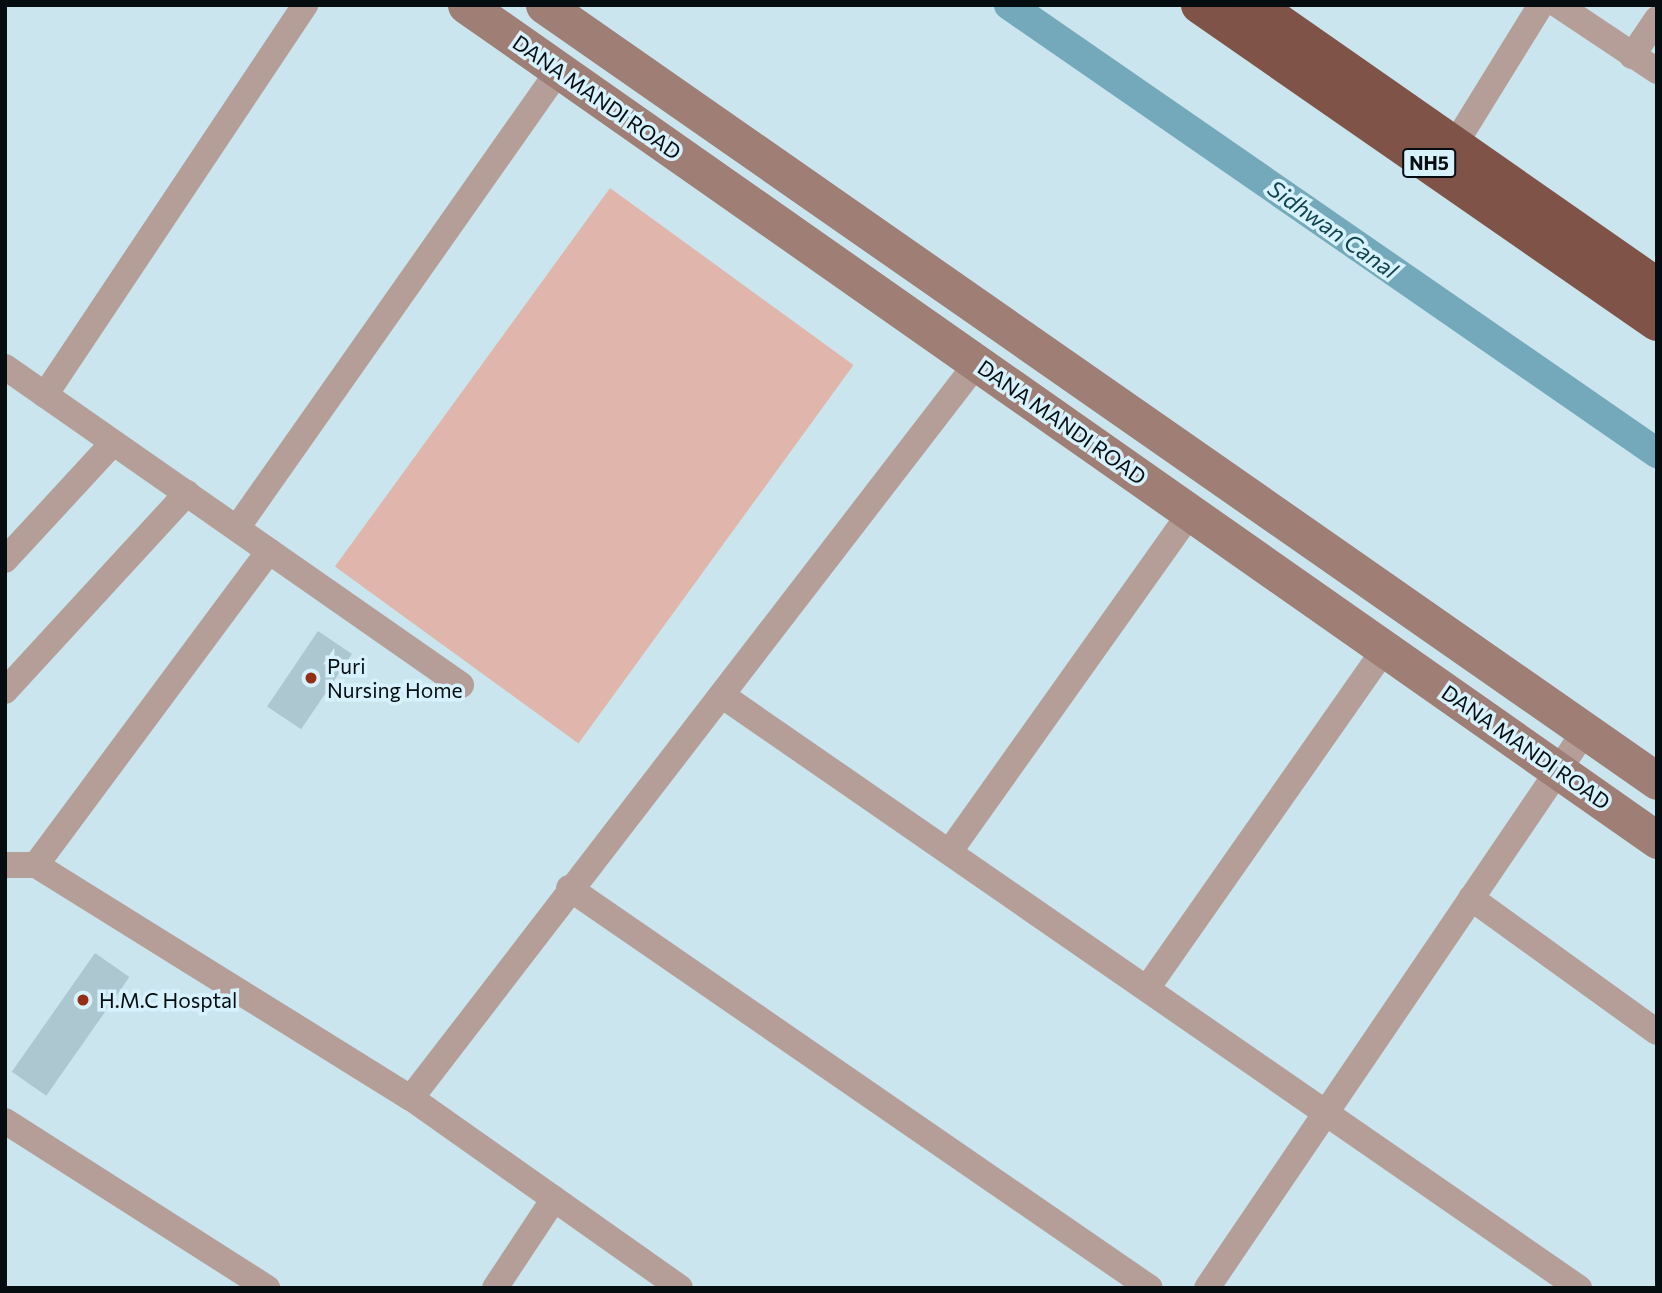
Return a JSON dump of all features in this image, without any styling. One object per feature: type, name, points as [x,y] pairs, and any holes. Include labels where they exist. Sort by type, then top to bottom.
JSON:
[{"type":"highway","name":"NH5","points":[[1200,5],[1657,322]]},
{"type":"highway","name":"NH5","points":[[1253,5],[1657,287]]},
{"type":"street","points":[[45,396],[305,5]]},
{"type":"street","name":"DANA MANDI ROAD","points":[[466,5],[1657,840]]},
{"type":"street","points":[[544,5],[1587,728],[1657,781]]},
{"type":"street","points":[[1455,144],[1541,5]]},
{"type":"street","points":[[1558,5],[1657,71]]},
{"type":"street","points":[[1632,55],[1657,19]]},
{"type":"street","points":[[237,528],[559,70]]},
{"type":"street","points":[[411,1098],[569,888],[723,696],[977,363]]},
{"type":"street","points":[[5,366],[461,685]]},
{"type":"street","points":[[5,560],[113,443]]},
{"type":"street","points":[[5,691],[187,493]]},
{"type":"street","points":[[950,851],[1191,512]]},
{"type":"street","points":[[36,864],[269,551]]},
{"type":"street","points":[[1148,986],[1385,648]]},
{"type":"street","points":[[723,696],[1326,1108],[1579,1288]]},
{"type":"street","points":[[1207,1288],[1326,1108],[1587,728]]},
{"type":"street","points":[[5,865],[36,864],[411,1098],[680,1288]]},
{"type":"street","points":[[569,888],[1150,1288]]},
{"type":"street","points":[[1471,898],[1657,1031]]},
{"type":"street","points":[[5,1121],[267,1288]]},
{"type":"street","points":[[495,1288],[554,1199]]},
{"type":"shaded area","points":[[610,188],[854,365],[578,744],[335,567]]},
{"type":"building","name":"Puri Nursing Home","points":[[318,631],[352,654],[301,729],[267,706]]},
{"type":"building","points":[[95,953],[129,977],[46,1096],[12,1072]]},
{"type":"waterway","name":"Sidhwan Canal","points":[[1009,5],[1657,453]]},
{"type":"place","name":"Puri Nursing Home","points":[[311,678]]},
{"type":"place","name":"H.M.C Hosptal","points":[[83,1000]]}]
